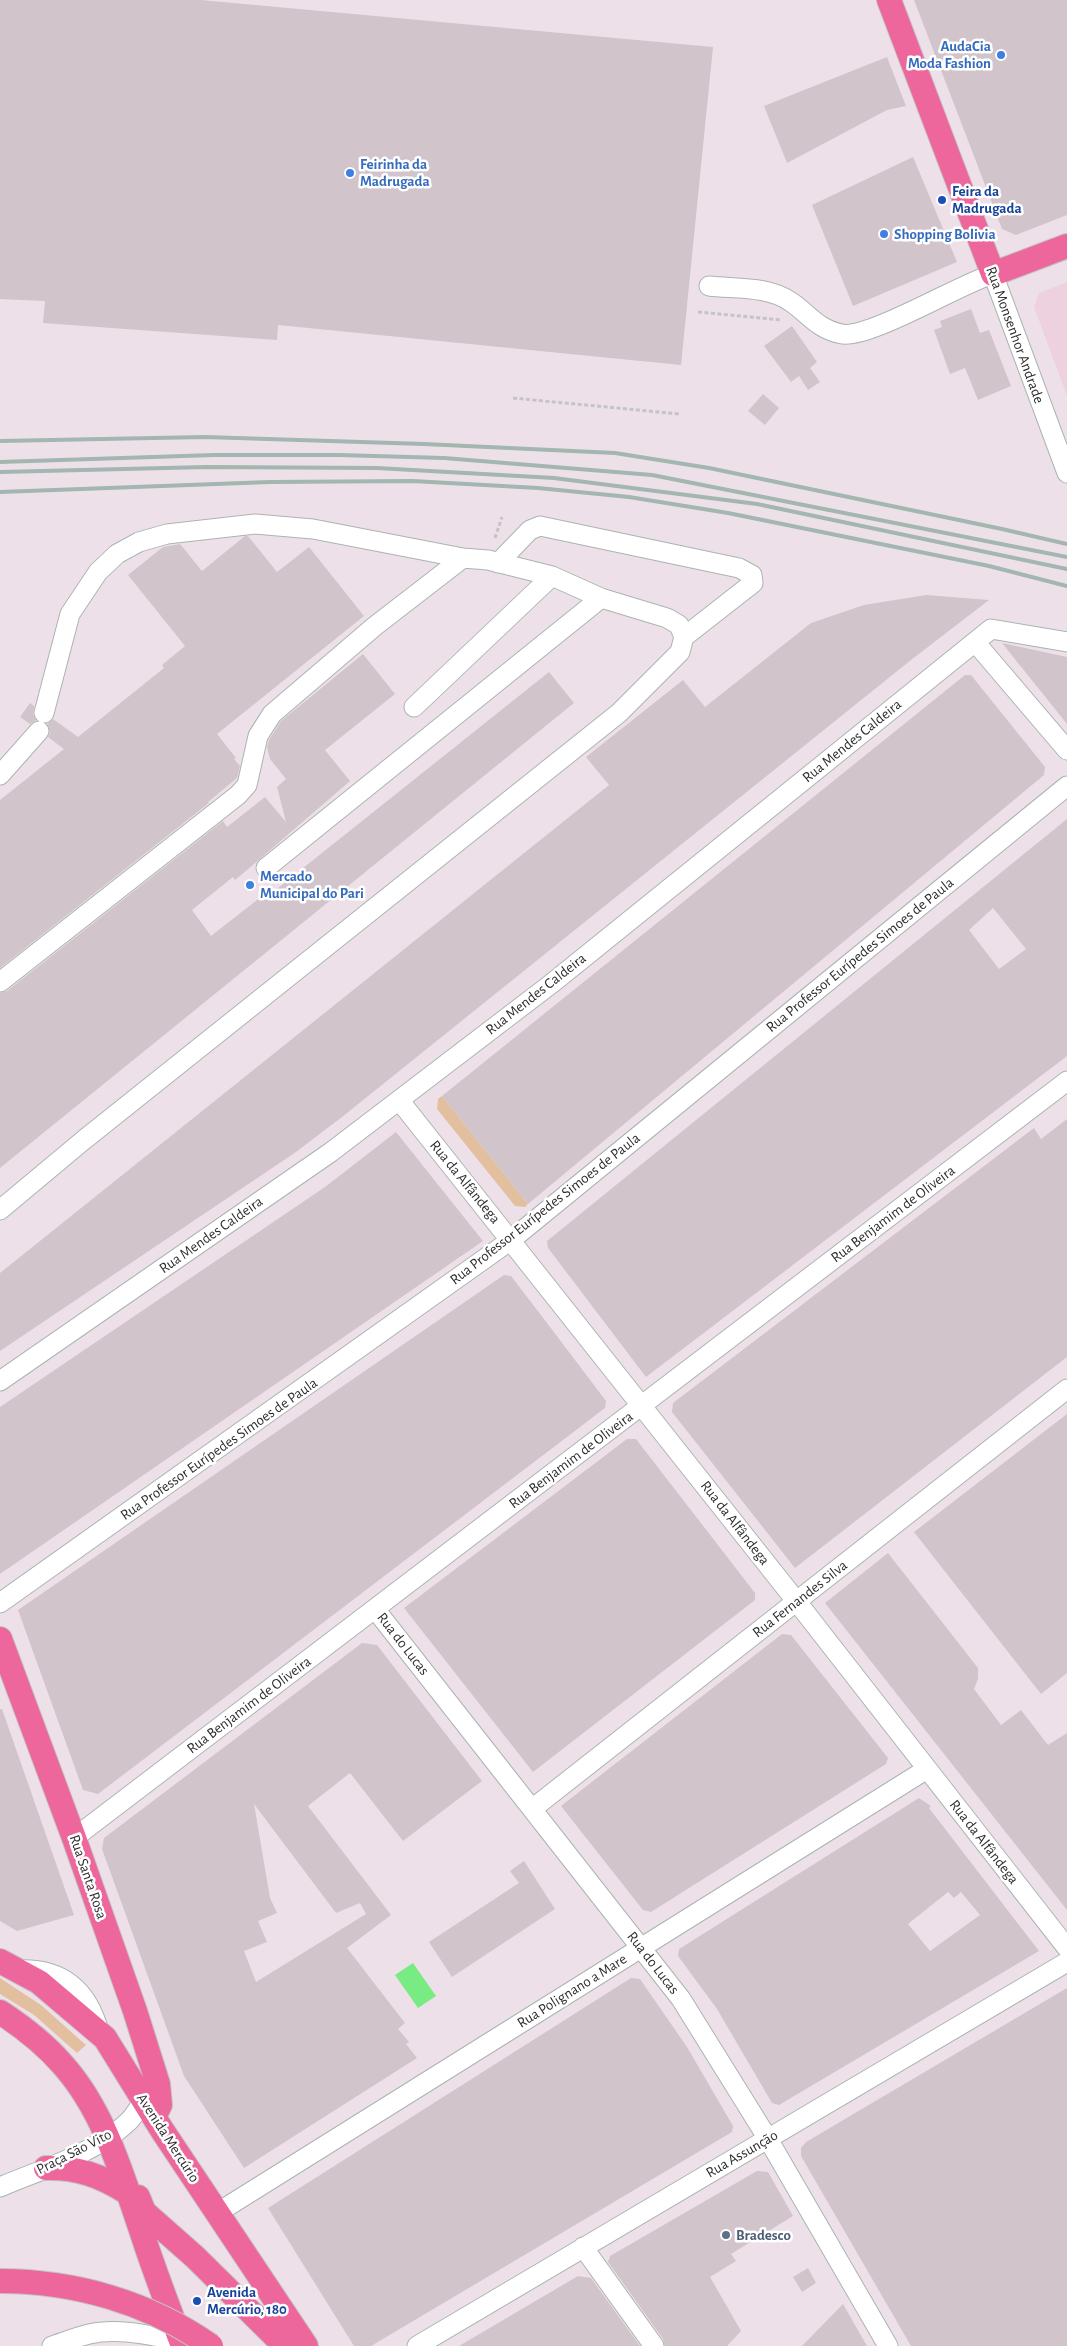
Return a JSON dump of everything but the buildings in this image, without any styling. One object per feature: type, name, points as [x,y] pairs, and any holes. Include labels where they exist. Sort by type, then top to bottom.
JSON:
[{"type":"main road","name":"Rua Monsenhor Andrade","points":[[890,0],[993,274]]},
{"type":"main road","points":[[993,274],[1067,246]]},
{"type":"main road","name":"Rua Santa Rosa","points":[[0,1639],[74,1838],[152,2100]]},
{"type":"main road","name":"Avenida Mercúrio","points":[[8,1966],[39,1982],[99,2032],[152,2100],[217,2213],[306,2346]]},
{"type":"main road","points":[[0,2012],[28,2030],[64,2066],[92,2105],[125,2183],[161,2291],[182,2344]]},
{"type":"main road","points":[[46,2168],[85,2171],[106,2180],[125,2183],[135,2189],[144,2212],[195,2257],[286,2346]]},
{"type":"main road","points":[[0,2282],[61,2285],[112,2297],[153,2312],[211,2346]]},
{"type":"street","points":[[710,286],[771,292],[791,302],[805,315],[828,330],[844,334],[860,333],[966,284],[993,274]]},
{"type":"street","name":"Rua Monsenhor Andrade","points":[[993,274],[1067,473]]},
{"type":"street","points":[[0,775],[41,722],[70,614],[98,572],[117,554],[139,542],[167,534],[255,524],[313,529],[493,562],[552,576],[601,598],[667,618],[679,625],[684,637]]},
{"type":"street","points":[[0,1210],[85,1139],[618,712],[680,652],[684,637],[753,583],[752,575],[740,568],[540,526],[530,530],[493,562]]},
{"type":"street","points":[[0,982],[238,795],[246,785],[258,736],[272,714],[374,626],[464,558]]},
{"type":"street","points":[[414,707],[552,576]]},
{"type":"street","points":[[266,868],[601,598]]},
{"type":"street","name":"Rua Mendes Caldeira","points":[[0,1381],[331,1152],[551,984],[993,628],[1067,642]]},
{"type":"street","points":[[975,642],[1067,750]]},
{"type":"street","name":"Rua Professor Eurípedes Simoes de Paula","points":[[0,1604],[511,1240],[1067,786]]},
{"type":"street","name":"Rua Benjamim de Oliveira","points":[[74,1838],[1067,1081]]},
{"type":"street","name":"Rua da Alfândega","points":[[399,1100],[797,1602],[1067,1948]]},
{"type":"street","name":"Rua Fernandes Silva","points":[[532,1809],[1067,1389]]},
{"type":"street","name":"Rua do Lucas","points":[[375,1609],[682,1999],[768,2140],[888,2346]]},
{"type":"street","name":"Rua Polignano a Mare","points":[[217,2213],[927,1769]]},
{"type":"street","name":"Rua Assunção","points":[[417,2346],[1067,1962]]},
{"type":"street","name":"Praça São Vito","points":[[0,2187],[46,2168],[107,2138],[152,2100]]},
{"type":"street","points":[[583,2247],[654,2346]]},
{"type":"street","points":[[52,2346],[90,2334],[110,2332],[133,2332],[182,2344]]},
{"type":"path","points":[[513,398],[679,414]]},
{"type":"shaded area","points":[[1067,282],[1067,396],[1034,307],[1039,293]]},
{"type":"shaded area","points":[[442,1096],[528,1204],[525,1207],[515,1206],[437,1109],[438,1099]]},
{"type":"shaded area","points":[[413,1963],[436,1996],[418,2008],[395,1975]]},
{"type":"shaded area","points":[[0,1978],[41,2005],[86,2045],[77,2053],[34,2015],[0,1994]]},
{"type":"railway","points":[[0,441],[205,437],[424,444],[615,453],[709,468],[1067,544]]},
{"type":"railway","points":[[0,462],[214,455],[339,455],[444,458],[652,475],[1067,557]]},
{"type":"railway","points":[[0,472],[207,467],[377,468],[554,478],[757,504],[1067,569]]},
{"type":"railway","points":[[0,492],[270,482],[413,481],[538,488],[629,497],[728,513],[989,566],[1067,586]]},
{"type":"place","name":"AudaCia Moda Fashion","points":[[1001,55]]},
{"type":"place","name":"Feirinha da Madrugada","points":[[350,173]]},
{"type":"place","name":"Feira da Madrugada","points":[[942,200]]},
{"type":"place","name":"Shopping Bolivia","points":[[884,234]]},
{"type":"place","name":"Mercado Municipal do Pari","points":[[250,885]]},
{"type":"place","name":"Bradesco","points":[[726,2235]]},
{"type":"place","name":"Avenida Mercúrio, 180","points":[[197,2301]]}]
